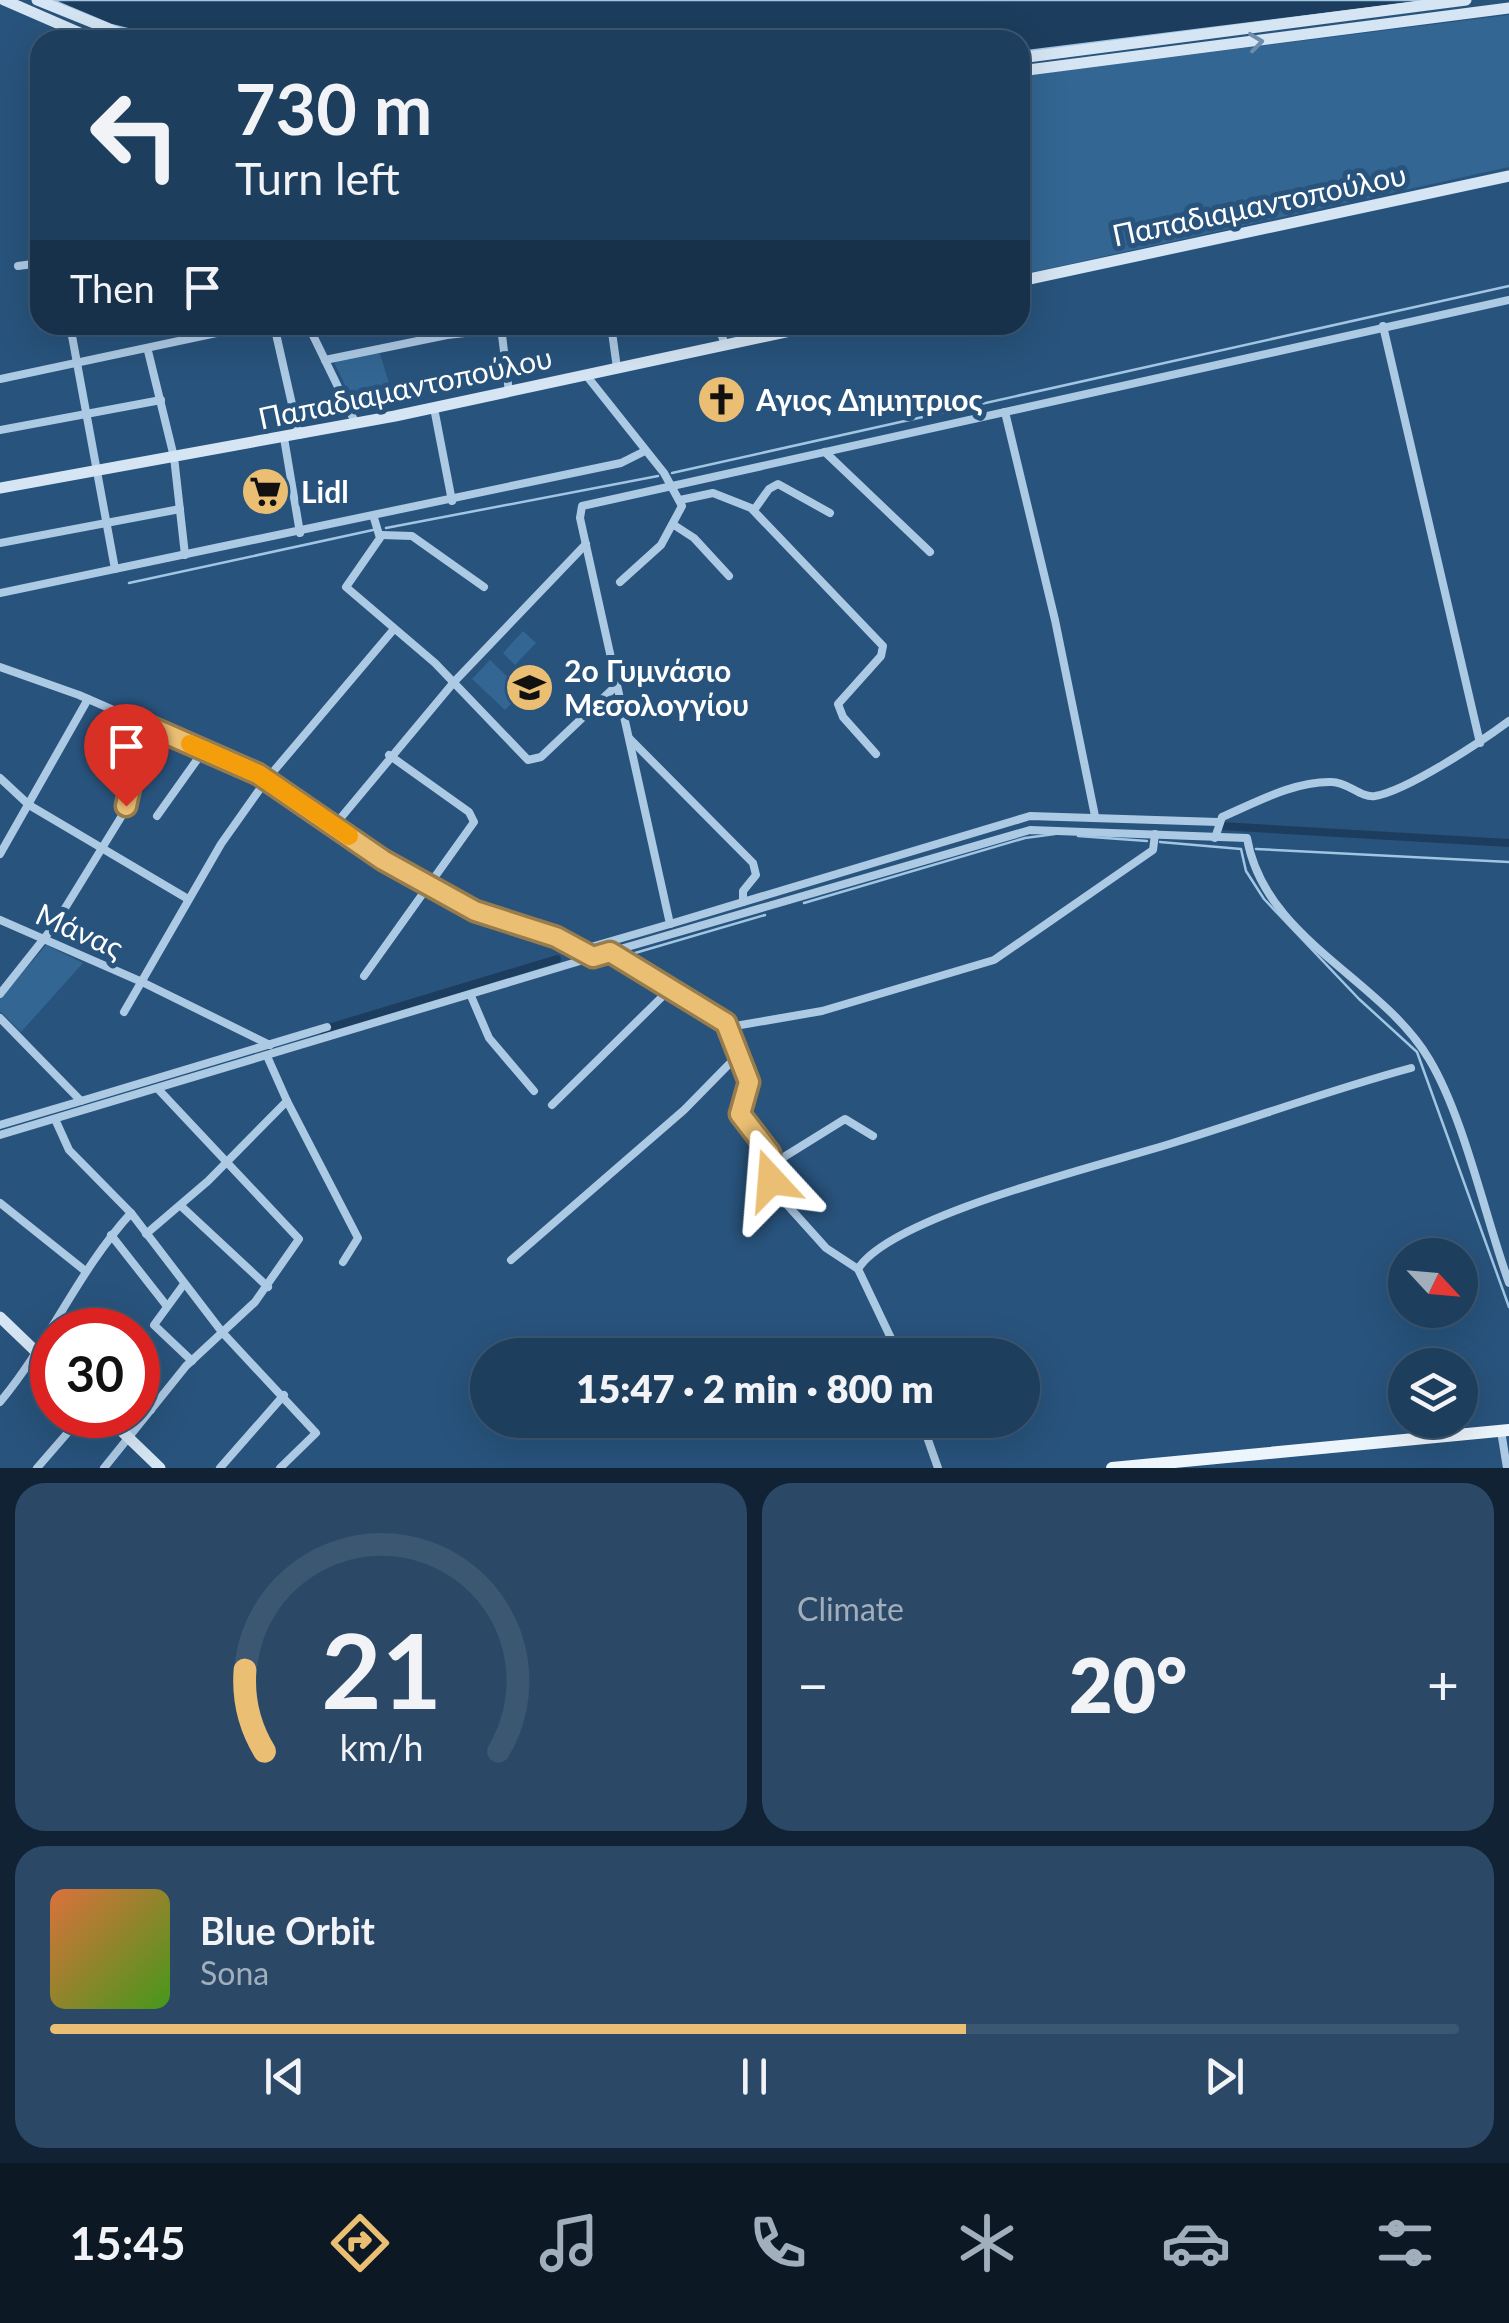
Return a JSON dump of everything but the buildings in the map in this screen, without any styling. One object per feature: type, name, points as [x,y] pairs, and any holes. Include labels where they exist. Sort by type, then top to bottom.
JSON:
[{"type":"main road","points":[[4,0],[73,30]]},
{"type":"main road","points":[[37,0],[111,30]]},
{"type":"main road","points":[[1030,57],[1466,0]]},
{"type":"main road","points":[[1030,70],[1509,8]]},
{"type":"main road","name":"Παπαδιαμαντοπούλου","points":[[1030,280],[1509,176]]},
{"type":"main road","name":"Παπαδιαμαντοπούλου","points":[[0,488],[356,424],[772,335]]},
{"type":"main road","points":[[0,1317],[30,1346]]},
{"type":"main road","points":[[1112,1468],[1505,1430]]},
{"type":"main road","points":[[128,1438],[160,1468]]},
{"type":"street","points":[[18,266],[30,264]]},
{"type":"street","points":[[670,924],[586,544],[582,506],[1509,300]]},
{"type":"street","points":[[1383,326],[1480,743]]},
{"type":"street","points":[[72,335],[115,568]]},
{"type":"street","points":[[0,379],[213,335]]},
{"type":"street","points":[[276,335],[299,435]]},
{"type":"street","points":[[313,335],[356,424]]},
{"type":"street","points":[[325,360],[450,335]]},
{"type":"street","points":[[502,335],[509,392]]},
{"type":"street","points":[[612,335],[617,368]]},
{"type":"street","points":[[722,335],[725,345]]},
{"type":"street","points":[[148,351],[174,457],[185,555]]},
{"type":"street","points":[[586,375],[680,500],[674,525],[658,549],[620,582]]},
{"type":"street","points":[[0,430],[161,400]]},
{"type":"street","points":[[434,408],[452,501]]},
{"type":"street","points":[[1006,412],[1056,620],[1095,816]]},
{"type":"street","points":[[284,438],[300,533]]},
{"type":"street","points":[[0,594],[452,501],[621,463],[645,450]]},
{"type":"street","points":[[825,452],[930,552]]},
{"type":"street","points":[[754,510],[769,489],[778,484],[830,512]]},
{"type":"street","points":[[680,500],[716,493],[754,510],[882,646],[881,656],[838,704],[842,717],[876,754]]},
{"type":"street","points":[[0,543],[180,509]]},
{"type":"street","points":[[374,518],[381,535]]},
{"type":"street","points":[[674,525],[694,538],[729,576]]},
{"type":"street","points":[[381,535],[346,586],[454,682],[532,762],[616,686]]},
{"type":"street","points":[[381,535],[412,536],[484,586]]},
{"type":"street","points":[[334,826],[454,682],[586,544]]},
{"type":"street","points":[[124,1012],[188,899],[268,779],[394,629]]},
{"type":"street","points":[[0,667],[88,699],[268,779],[430,887],[486,916],[584,949],[593,957]]},
{"type":"street","points":[[0,854],[88,699]]},
{"type":"street","points":[[584,949],[1017,819],[1048,814],[1218,822],[1311,783],[1342,783],[1376,796],[1480,743],[1509,720]]},
{"type":"street","points":[[0,994],[45,938],[126,806],[144,724]]},
{"type":"street","points":[[628,737],[684,788],[753,863],[756,874],[743,891],[743,902]]},
{"type":"street","points":[[157,816],[204,750]]},
{"type":"street","points":[[364,976],[471,830],[474,818],[390,755]]},
{"type":"street","points":[[0,778],[28,805],[188,899]]},
{"type":"street","points":[[1215,838],[1218,822]]},
{"type":"street","points":[[0,1136],[1015,832],[1056,828],[1247,838],[1254,869],[1266,892],[1350,980],[1406,1028],[1427,1055],[1450,1109],[1509,1283]]},
{"type":"street","points":[[729,1028],[822,1012],[994,960],[1153,850],[1155,834]]},
{"type":"street","name":"Μάνας","points":[[0,920],[142,982],[270,1045]]},
{"type":"street","points":[[610,952],[669,990],[716,1014],[729,1028],[749,1084],[740,1114],[770,1153],[771,1180],[785,1203],[826,1248],[858,1270],[891,1338]]},
{"type":"street","points":[[552,1104],[669,990]]},
{"type":"street","points":[[471,996],[488,1038],[534,1090]]},
{"type":"street","points":[[0,1018],[81,1100]]},
{"type":"street","points":[[0,1124],[327,1027]]},
{"type":"street","points":[[511,1260],[684,1110],[740,1053]]},
{"type":"street","points":[[266,1056],[358,1238],[343,1262]]},
{"type":"street","points":[[858,1270],[874,1252],[948,1215],[1261,1112],[1412,1068]]},
{"type":"street","points":[[158,1089],[224,1164],[298,1236],[268,1287],[192,1361],[160,1399]]},
{"type":"street","points":[[146,1234],[181,1206],[287,1101]]},
{"type":"street","points":[[56,1119],[72,1154],[131,1213],[222,1332],[316,1433],[280,1468]]},
{"type":"street","points":[[771,1164],[842,1120],[873,1136]]},
{"type":"street","points":[[0,1203],[84,1270]]},
{"type":"street","points":[[181,1206],[268,1287]]},
{"type":"street","points":[[64,1308],[84,1270],[131,1213]]},
{"type":"street","points":[[111,1235],[166,1305]]},
{"type":"street","points":[[184,1284],[166,1305],[156,1327],[192,1361]]},
{"type":"street","points":[[0,1402],[30,1366]]},
{"type":"street","points":[[220,1468],[284,1395]]},
{"type":"street","points":[[1505,1430],[1507,1468]]},
{"type":"street","points":[[37,1468],[63,1438]]},
{"type":"street","points":[[104,1468],[128,1438]]},
{"type":"street","points":[[927,1438],[938,1468]]},
{"type":"shaded area","points":[[52,0],[1437,0],[1030,51],[1030,30],[131,30]]},
{"type":"shaded area","points":[[1509,15],[1509,167],[1030,273],[1030,75]]},
{"type":"shaded area","points":[[378,348],[396,405],[358,412],[332,358]]},
{"type":"shaded area","points":[[523,631],[536,643],[515,665],[503,653]]},
{"type":"shaded area","points":[[490,660],[523,692],[505,710],[472,679]]},
{"type":"shaded area","points":[[46,945],[83,963],[21,1032],[0,1011],[0,999]]},
{"type":"waterway","points":[[672,473],[1509,286]]},
{"type":"waterway","points":[[386,528],[658,476]]},
{"type":"waterway","points":[[129,583],[373,530]]},
{"type":"waterway","points":[[1221,826],[1509,843]]},
{"type":"waterway","points":[[804,903],[1025,838],[1055,834]]},
{"type":"waterway","points":[[1078,836],[1147,841]]},
{"type":"waterway","points":[[1160,842],[1241,849],[1246,871],[1264,899],[1359,999],[1417,1052],[1509,1307]]},
{"type":"waterway","points":[[1256,849],[1509,862]]},
{"type":"waterway","points":[[635,953],[765,915]]},
{"type":"waterway","points":[[322,1030],[557,959]]},
{"type":"slow traffic","points":[[190,744],[258,774],[349,836]]},
{"type":"place","name":"Αγιος Δημητριος","points":[[721,399]]},
{"type":"place","name":"Lidl","points":[[266,491]]},
{"type":"place","name":"2ο Γυμνάσιο Μεσολογγίου","points":[[529,687]]},
{"type":"route","points":[[126,806],[144,724],[258,774],[383,860],[475,911],[556,937],[593,957],[610,952],[726,1023],[749,1082],[740,1114],[770,1153],[771,1180]]}]
